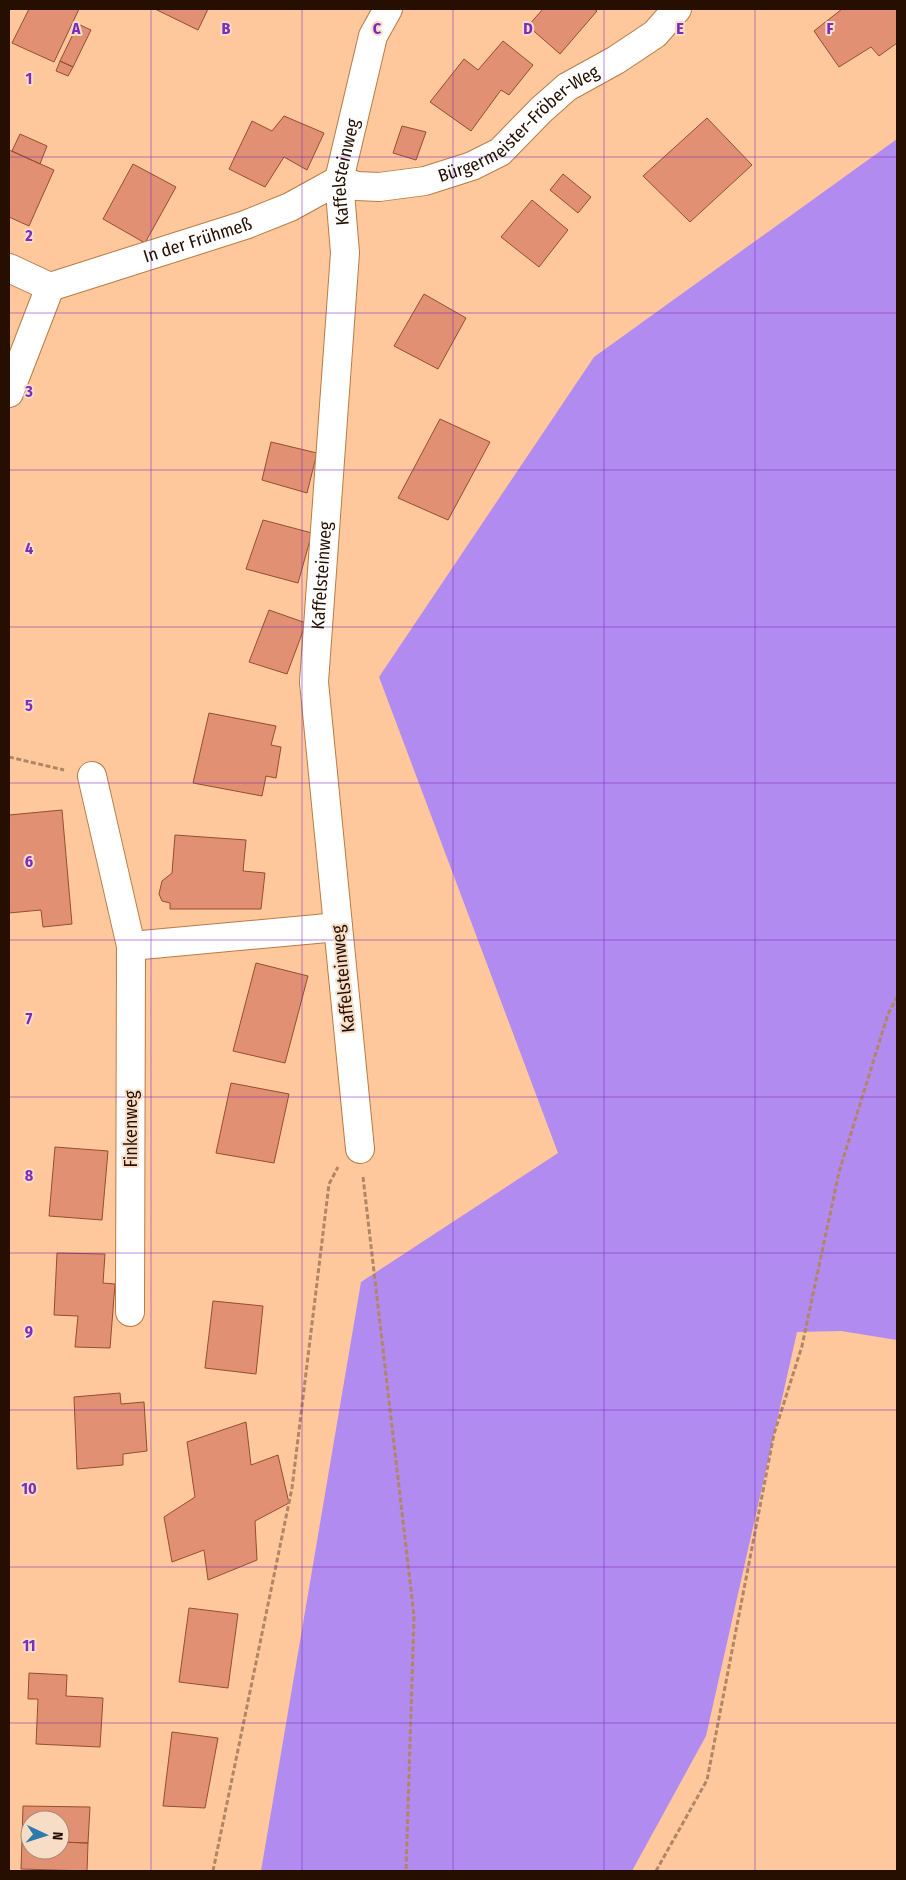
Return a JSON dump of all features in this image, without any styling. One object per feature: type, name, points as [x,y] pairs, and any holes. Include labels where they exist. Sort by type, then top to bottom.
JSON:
[{"type":"street","name":"Kaffelsteinweg","points":[[359,1138],[314,682],[345,253],[338,180],[373,36],[388,9]]},
{"type":"street","name":"Bürgermeister-Fröber-Weg","points":[[338,180],[357,186],[379,187],[426,181],[472,166],[493,156],[500,152],[566,87],[616,60],[655,34],[677,9]]},
{"type":"street","name":"In der Frühmeß","points":[[50,287],[245,225],[290,207],[338,180]]},
{"type":"street","points":[[9,268],[50,287],[9,393]]},
{"type":"street","name":"Finkenweg","points":[[92,776],[132,946],[130,1312]]},
{"type":"street","points":[[132,946],[338,928]]},
{"type":"path","points":[[9,757],[92,776]]},
{"type":"path","points":[[656,1871],[707,1780],[774,1434],[802,1346],[839,1172],[888,1014],[897,997]]},
{"type":"path","points":[[213,1871],[292,1488],[329,1184],[359,1138]]},
{"type":"path","points":[[359,1138],[414,1616],[406,1871]]},
{"type":"shaded area","points":[[897,139],[897,1340],[841,1331],[797,1332],[706,1736],[632,1871],[261,1871],[361,1282],[558,1153],[379,677],[594,357]]},
{"type":"building","points":[[29,9],[79,9],[54,62],[12,43]]},
{"type":"building","points":[[155,9],[208,9],[198,30]]},
{"type":"building","points":[[543,9],[594,9],[597,11],[560,54],[528,26]]},
{"type":"building","points":[[842,9],[897,9],[897,43],[879,56],[871,47],[839,67],[814,31]]},
{"type":"building","points":[[78,24],[91,30],[73,67],[60,61]]},
{"type":"building","points":[[503,41],[533,65],[509,95],[501,90],[471,131],[430,102],[464,59],[478,70]]},
{"type":"building","points":[[60,61],[73,67],[68,76],[56,71]]},
{"type":"building","points":[[284,116],[324,133],[307,170],[284,157],[265,187],[229,169],[252,121],[272,131]]},
{"type":"building","points":[[707,118],[752,165],[690,222],[643,176]]},
{"type":"building","points":[[402,126],[426,132],[416,160],[393,153]]},
{"type":"building","points":[[20,134],[47,146],[40,164],[12,151]]},
{"type":"building","points":[[9,150],[54,170],[29,226],[9,217]]},
{"type":"building","points":[[133,164],[176,187],[145,243],[103,219]]},
{"type":"building","points":[[563,174],[591,197],[578,213],[550,190]]},
{"type":"building","points":[[532,200],[568,230],[539,267],[501,237]]},
{"type":"building","points":[[424,294],[466,318],[438,369],[394,346]]},
{"type":"building","points":[[440,419],[490,442],[448,520],[398,498]]},
{"type":"building","points":[[271,442],[317,453],[307,493],[262,480]]},
{"type":"building","points":[[263,520],[312,533],[298,583],[246,569]]},
{"type":"building","points":[[269,610],[306,623],[287,674],[249,662]]},
{"type":"building","points":[[209,713],[276,726],[271,745],[281,747],[276,778],[266,776],[262,796],[193,783]]},
{"type":"building","points":[[62,810],[72,924],[43,927],[41,910],[9,913],[9,815]]},
{"type":"building","points":[[175,835],[246,840],[243,871],[265,873],[261,909],[170,909],[170,903],[162,901],[159,894],[162,881],[172,873]]},
{"type":"building","points":[[256,963],[308,976],[285,1063],[233,1051]]},
{"type":"building","points":[[231,1083],[289,1094],[274,1163],[216,1153]]},
{"type":"building","points":[[55,1147],[108,1151],[102,1220],[49,1216]]},
{"type":"building","points":[[57,1253],[105,1254],[103,1283],[115,1284],[110,1348],[75,1347],[78,1316],[54,1315]]},
{"type":"building","points":[[213,1301],[263,1306],[256,1374],[205,1368]]},
{"type":"building","points":[[120,1393],[121,1404],[144,1402],[147,1451],[123,1454],[123,1465],[77,1469],[74,1397]]},
{"type":"building","points":[[246,1422],[251,1465],[278,1455],[289,1503],[255,1521],[257,1560],[208,1580],[204,1550],[172,1562],[164,1517],[195,1497],[187,1442]]},
{"type":"building","points":[[189,1608],[238,1614],[228,1688],[179,1682]]},
{"type":"building","points":[[29,1673],[67,1675],[66,1696],[103,1698],[100,1747],[36,1744],[38,1699],[28,1699]]},
{"type":"building","points":[[172,1732],[218,1738],[205,1808],[163,1806]]},
{"type":"building","points":[[23,1806],[90,1807],[88,1843],[70,1842],[70,1810],[23,1810]]},
{"type":"building","points":[[70,1842],[88,1843],[87,1871],[21,1869],[21,1860],[70,1860]]}]
